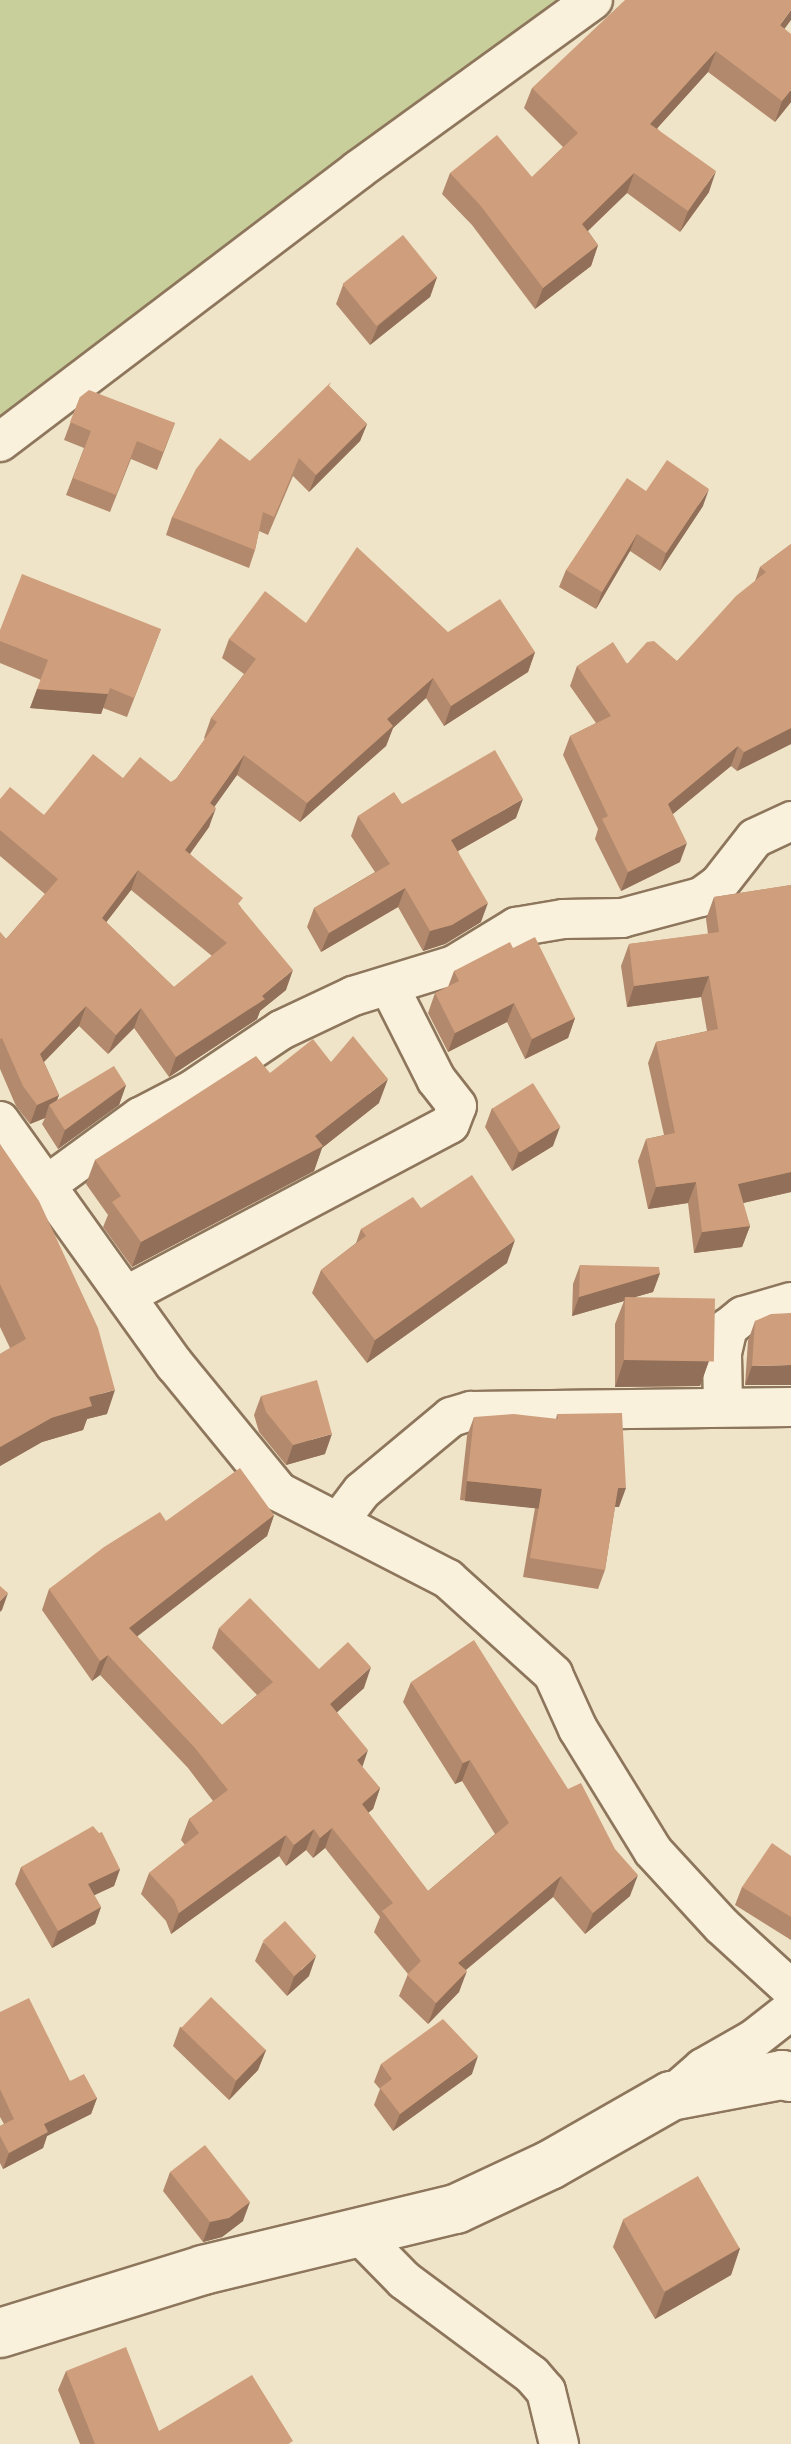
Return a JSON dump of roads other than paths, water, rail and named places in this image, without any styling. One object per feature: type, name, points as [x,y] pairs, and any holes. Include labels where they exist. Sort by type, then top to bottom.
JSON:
[{"type":"street","points":[[0,442],[468,87],[593,0]]},
{"type":"street","points":[[48,1184],[140,1117],[192,1090],[281,1030],[353,996],[454,965],[516,927],[563,919],[622,918],[701,897],[719,884],[756,838],[791,821]]},
{"type":"street","points":[[127,1295],[450,1124],[458,1106],[436,1078],[390,986]]},
{"type":"street","points":[[0,1122],[175,1366],[279,1492],[340,1520],[448,1579],[554,1674],[578,1729],[653,1851],[722,1926],[791,1989]]},
{"type":"street","points":[[723,1406],[722,1353],[728,1328],[743,1316],[791,1302]]},
{"type":"street","points":[[340,1520],[362,1491],[451,1417],[498,1409],[791,1407]]},
{"type":"street","points":[[0,2333],[203,2270],[456,2209],[550,2165],[671,2096],[703,2068],[754,2039],[791,2010]]},
{"type":"street","points":[[671,2096],[791,2077]]},
{"type":"street","points":[[360,2235],[404,2280],[532,2374],[546,2391],[559,2444]]}]
